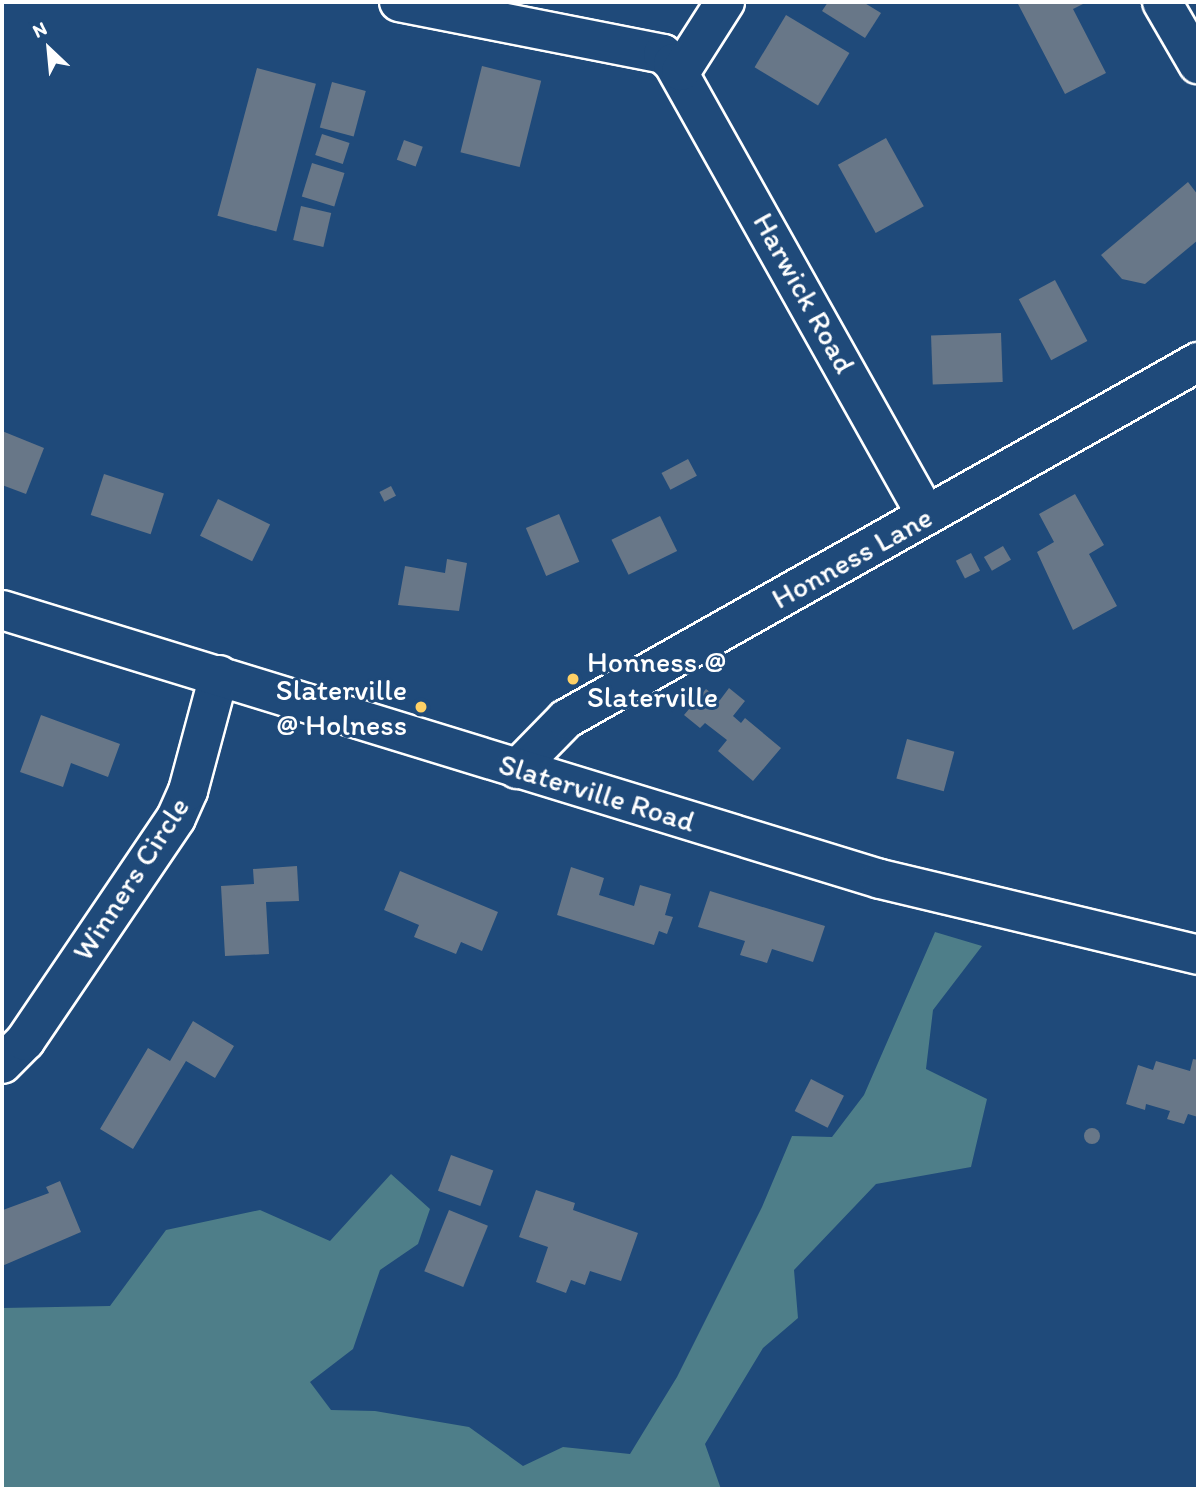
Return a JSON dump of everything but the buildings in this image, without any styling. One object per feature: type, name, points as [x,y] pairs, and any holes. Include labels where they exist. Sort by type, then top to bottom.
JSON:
[{"type":"main road","points":[[399,2],[663,54],[681,71],[725,2]]},
{"type":"main road","points":[[1180,13],[1198,64]]},
{"type":"main road","name":"Harwick Road","points":[[681,71],[926,515]]},
{"type":"main road","name":"Honness Lane","points":[[517,769],[566,719],[1198,362]]},
{"type":"main road","name":"Slaterville Road","points":[[2,610],[880,878],[1198,955]]},
{"type":"main road","name":"Winners Circle","points":[[2,1064],[25,1041],[176,818],[188,791],[219,675]]},
{"type":"green space","points":[[935,932],[982,946],[933,1010],[926,1069],[987,1099],[971,1167],[876,1184],[794,1270],[798,1318],[763,1348],[705,1444],[721,1489],[2,1489],[2,1308],[110,1306],[166,1230],[260,1210],[330,1241],[391,1174],[430,1209],[418,1244],[380,1270],[353,1349],[310,1382],[331,1410],[375,1411],[469,1427],[523,1466],[563,1447],[630,1454],[677,1377],[762,1207],[792,1136],[832,1137],[864,1095]]},
{"type":"place","name":"Honness @ Slaterville","points":[[573,679]]},
{"type":"place","name":"Slaterville @ Holness","points":[[421,707]]}]
